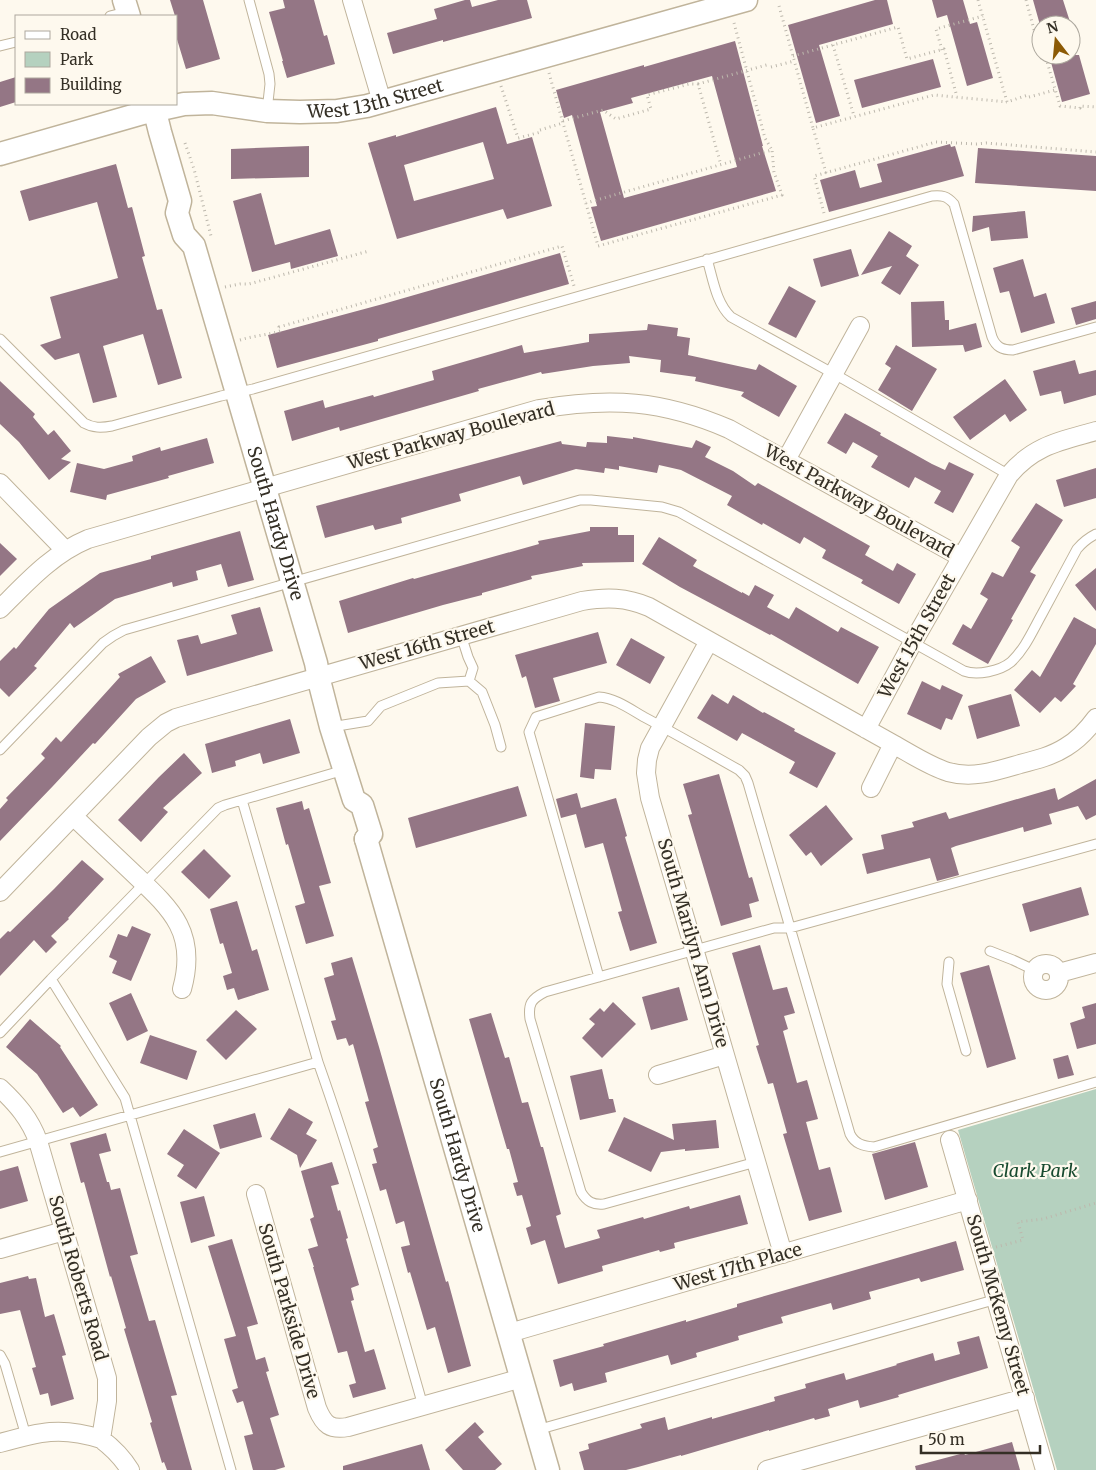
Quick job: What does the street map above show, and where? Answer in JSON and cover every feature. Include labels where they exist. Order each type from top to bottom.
[{"type":"street","points":[[352,0],[382,102]]},
{"type":"street","name":"West 13th Street","points":[[178,105],[224,104],[267,111],[300,112],[337,111],[368,106],[746,0]]},
{"type":"street","name":"West 13th Street","points":[[0,154],[154,107],[176,105]]},
{"type":"street","name":"South Hardy Drive","points":[[154,107],[180,201],[178,213],[184,235],[203,244],[237,392],[316,663],[331,727],[354,800],[349,808],[358,837],[366,839],[548,1470]]},
{"type":"street","points":[[786,460],[860,326]]},
{"type":"street","name":"West Parkway Boulevard","points":[[0,609],[36,573],[65,550],[99,536],[539,409],[598,401],[639,403],[668,408],[695,415],[729,429],[961,557]]},
{"type":"street","name":"West 15th Street","points":[[866,729],[913,642],[1009,475],[1018,464],[1040,449],[1096,431]]},
{"type":"street","points":[[0,483],[65,550]]},
{"type":"street","name":"West 16th Street","points":[[0,892],[149,736],[166,723],[186,714],[582,601],[610,597],[638,602],[924,761],[948,772],[969,775],[979,774],[1040,758],[1058,751],[1076,740],[1090,727],[1096,718]]},
{"type":"street","name":"South Marilyn Ann Drive","points":[[709,641],[650,748],[646,773],[648,786],[783,1254]]},
{"type":"street","points":[[871,788],[894,744]]},
{"type":"street","points":[[73,816],[172,912],[183,936],[186,949],[186,975],[182,989]]},
{"type":"street","points":[[1034,970],[1034,982],[1044,990],[1056,985],[1059,973],[1096,963]]},
{"type":"street","points":[[658,1075],[725,1055]]},
{"type":"street","name":"South Roberts Road","points":[[0,1088],[18,1105],[38,1141],[107,1378],[107,1401],[101,1439]]},
{"type":"street","name":"South McKemy Street","points":[[950,1140],[1045,1470]]},
{"type":"street","name":"South Parkside Drive","points":[[256,1194],[317,1408],[323,1421],[334,1428],[348,1427],[422,1406]]},
{"type":"street","name":"West 17th Place","points":[[509,1333],[968,1200]]},
{"type":"street","points":[[0,1249],[64,1231]]},
{"type":"street","points":[[422,1406],[522,1378]]},
{"type":"street","points":[[767,1470],[1025,1398]]},
{"type":"street","points":[[0,1443],[59,1430],[75,1432],[101,1439],[113,1448],[130,1470]]},
{"type":"lane","points":[[249,0],[269,74],[270,84],[267,111]]},
{"type":"lane","points":[[0,46],[15,42]]},
{"type":"lane","points":[[0,339],[84,423],[92,427],[101,428],[253,389],[940,195],[948,198],[954,204],[992,336],[1000,348],[1014,350],[1096,327]]},
{"type":"lane","points":[[707,260],[721,304],[731,317],[1009,475]]},
{"type":"lane","points":[[0,750],[103,644],[124,630],[570,502],[591,500],[662,507],[679,512],[968,673],[979,674],[1006,665],[1011,661],[1026,643],[1077,550],[1089,537],[1096,534]]},
{"type":"lane","points":[[461,635],[473,668],[468,681]]},
{"type":"lane","points":[[331,727],[368,721],[381,706],[438,684],[468,681],[482,692],[501,747]]},
{"type":"lane","points":[[599,977],[529,732],[536,717],[599,697],[614,701],[661,726],[738,770],[745,776],[850,1134],[858,1144],[874,1146],[1096,1082]]},
{"type":"lane","points":[[0,1033],[213,812],[225,805],[345,770]]},
{"type":"lane","points":[[242,800],[318,1062],[353,1167],[422,1406]]},
{"type":"lane","points":[[756,1162],[604,1204],[589,1202],[584,1198],[578,1182],[530,1019],[531,1002],[545,992],[695,950],[774,928],[790,928],[1096,844]]},
{"type":"lane","points":[[990,951],[1034,970]]},
{"type":"lane","points":[[949,962],[947,984],[966,1050]]},
{"type":"lane","points":[[51,979],[125,1098],[232,1470]]},
{"type":"lane","points":[[0,1152],[318,1062]]},
{"type":"lane","points":[[536,1430],[997,1299]]},
{"type":"lane","points":[[0,1355],[5,1364],[26,1436]]},
{"type":"path","points":[[978,0],[1007,102]]},
{"type":"path","points":[[1026,0],[1042,59],[1046,58],[1060,106],[1096,107]]},
{"type":"path","points":[[779,6],[826,173]]},
{"type":"path","points":[[957,97],[944,49],[942,50],[936,29],[983,16]]},
{"type":"path","points":[[548,70],[598,246],[782,195],[774,172],[772,150],[766,138],[733,20]]},
{"type":"path","points":[[793,56],[898,27],[907,59],[942,50]]},
{"type":"path","points":[[833,45],[854,116]]},
{"type":"path","points":[[500,83],[518,138],[603,110],[616,119],[651,109],[647,95],[794,61]]},
{"type":"path","points":[[698,84],[721,165]]},
{"type":"path","points":[[813,128],[934,95],[1007,102],[1055,90]]},
{"type":"path","points":[[824,213],[814,176],[936,142],[986,143],[1096,152]]},
{"type":"path","points":[[185,143],[194,169],[203,244]]},
{"type":"path","points":[[586,203],[772,150]]},
{"type":"path","points":[[240,340],[254,336],[263,336],[280,331],[279,328],[562,246],[574,286]]},
{"type":"path","points":[[225,288],[249,284],[369,251]]},
{"type":"path","points":[[222,278],[227,295]]},
{"type":"path","points":[[995,1247],[1023,1240],[1018,1222],[1043,1219],[1096,1203]]},
{"type":"green space","name":"Clark Park","points":[[1096,1089],[1096,1470],[1057,1470],[958,1130]]},
{"type":"building","points":[[170,0],[203,0],[220,59],[186,69],[178,43],[178,15],[175,15]]},
{"type":"building","points":[[283,0],[314,0],[324,36],[327,35],[335,64],[287,78],[269,12],[285,8]]},
{"type":"building","points":[[470,0],[472,7],[498,0],[527,0],[532,18],[393,54],[387,33],[437,19],[434,9]]},
{"type":"building","points":[[875,0],[887,0],[893,24],[819,45],[840,116],[816,123],[788,25]]},
{"type":"building","points":[[932,0],[963,0],[970,24],[977,22],[993,78],[967,86],[947,15],[937,18]]},
{"type":"building","points":[[1033,0],[1063,0],[1068,15],[1037,15]]},
{"type":"building","points":[[735,41],[762,146],[776,191],[601,241],[591,207],[597,206],[572,115],[564,118],[556,90],[644,65],[644,67]],"holes":[[[712,76],[737,167],[624,198],[600,112],[633,103],[631,98]]]},
{"type":"building","points":[[933,59],[941,87],[862,108],[854,80]]},
{"type":"building","points":[[1081,62],[1090,94],[1062,102],[1052,65],[1081,65]]},
{"type":"building","points":[[15,77],[15,102],[0,107],[0,82]]},
{"type":"building","points":[[496,107],[507,144],[532,137],[552,206],[507,219],[503,209],[397,239],[368,143],[396,135],[396,137]],"holes":[[[483,142],[494,179],[414,201],[404,165]]]},
{"type":"building","points":[[950,144],[951,147],[955,146],[964,176],[829,212],[820,180],[855,170],[860,188],[882,182],[877,164]]},
{"type":"building","points":[[309,146],[309,177],[231,179],[231,149]]},
{"type":"building","points":[[978,148],[1096,156],[1096,191],[975,183]]},
{"type":"building","points":[[116,164],[128,208],[132,207],[145,256],[142,257],[157,310],[162,309],[182,378],[158,385],[143,334],[103,346],[117,397],[93,403],[79,353],[55,360],[40,345],[61,338],[50,297],[118,278],[97,202],[29,221],[20,191]]},
{"type":"building","points":[[261,193],[275,245],[330,229],[338,256],[291,269],[290,262],[252,272],[233,201]]},
{"type":"building","points":[[1025,211],[1028,238],[991,241],[989,227],[972,232],[973,216]]},
{"type":"building","points":[[889,231],[912,246],[906,256],[919,265],[900,295],[881,283],[892,266],[861,275]]},
{"type":"building","points":[[851,249],[859,276],[821,287],[813,259]]},
{"type":"building","points":[[560,253],[569,284],[378,339],[378,341],[277,368],[268,335]]},
{"type":"building","points":[[1023,259],[1034,297],[1046,293],[1055,323],[1021,333],[1009,291],[1000,293],[993,268]]},
{"type":"building","points":[[789,286],[816,301],[796,338],[768,324]]},
{"type":"building","points":[[944,301],[945,320],[949,320],[949,330],[976,323],[982,347],[965,352],[963,345],[912,347],[911,302]]},
{"type":"building","points":[[1096,301],[1096,319],[1076,325],[1071,308]]},
{"type":"building","points":[[648,324],[678,328],[677,336],[690,338],[688,355],[756,370],[759,364],[797,386],[779,417],[741,396],[744,392],[695,381],[696,377],[660,372],[661,360],[629,356],[630,363],[593,366],[542,374],[541,372],[340,431],[339,427],[292,441],[284,411],[323,400],[325,408],[373,395],[374,397],[434,380],[432,371],[522,345],[524,353],[589,342],[589,334],[647,330]]},
{"type":"building","points":[[896,345],[937,369],[912,411],[878,390],[891,368],[885,364]]},
{"type":"building","points":[[1075,360],[1079,374],[1096,370],[1096,395],[1064,404],[1061,391],[1040,396],[1033,371]]},
{"type":"building","points":[[1005,379],[1027,410],[1010,422],[1005,414],[970,440],[953,417]]},
{"type":"building","points":[[0,381],[35,414],[33,417],[48,435],[54,430],[71,451],[61,459],[71,462],[49,480],[19,442],[0,424]]},
{"type":"building","points":[[845,413],[932,464],[945,470],[949,462],[974,474],[953,513],[934,503],[941,491],[915,477],[909,488],[871,467],[878,456],[853,442],[846,454],[827,443]]},
{"type":"building","points":[[607,436],[633,439],[633,437],[692,448],[696,440],[711,447],[705,457],[733,471],[755,486],[758,483],[870,546],[865,555],[893,571],[897,563],[916,574],[899,604],[861,583],[863,580],[822,558],[826,550],[804,537],[800,544],[727,505],[732,496],[681,470],[659,465],[657,473],[619,466],[619,470],[605,468],[604,473],[576,469],[523,485],[520,476],[459,494],[461,501],[401,518],[402,523],[375,530],[373,525],[325,538],[316,506],[561,441],[562,444],[586,447],[587,442],[607,443]]},
{"type":"building","points":[[207,438],[214,463],[107,495],[106,500],[70,492],[77,463],[104,469],[133,461],[132,456],[160,447],[161,451]]},
{"type":"building","points":[[1096,468],[1096,498],[1064,507],[1056,480]]},
{"type":"building","points":[[1036,503],[1063,520],[1030,572],[1036,575],[988,664],[952,644],[963,624],[971,629],[988,599],[980,594],[992,572],[1003,577],[1020,547],[1011,541]]},
{"type":"building","points":[[590,527],[618,527],[618,535],[634,535],[634,562],[582,563],[583,566],[531,576],[532,579],[482,593],[482,595],[348,633],[339,601],[413,578],[539,544],[538,541],[590,531]]},
{"type":"building","points":[[240,531],[254,580],[228,587],[221,564],[196,571],[198,580],[173,587],[172,582],[115,599],[74,628],[70,623],[34,666],[37,668],[9,697],[0,688],[0,661],[14,647],[16,649],[49,609],[100,573],[151,559],[151,556]]},
{"type":"building","points":[[659,537],[697,560],[693,566],[742,593],[749,596],[755,585],[774,595],[767,607],[789,619],[796,607],[838,632],[841,627],[879,647],[858,684],[771,634],[680,587],[642,564]]},
{"type":"building","points":[[0,543],[17,559],[0,576]]},
{"type":"building","points":[[1096,568],[1096,611],[1075,585]]},
{"type":"building","points":[[260,607],[273,651],[187,676],[177,640],[198,635],[201,644],[237,634],[231,615]]},
{"type":"building","points":[[1074,617],[1096,629],[1096,644],[1073,684],[1076,686],[1061,702],[1055,697],[1040,713],[1014,690],[1032,670],[1040,677]]},
{"type":"building","points":[[598,632],[607,663],[553,678],[560,701],[535,708],[526,676],[522,678],[515,655]]},
{"type":"building","points":[[631,638],[665,657],[650,684],[616,665]]},
{"type":"building","points":[[151,656],[166,682],[136,699],[95,744],[93,743],[0,841],[0,809],[8,800],[6,798],[45,758],[41,754],[56,737],[61,742],[120,677],[118,674]]},
{"type":"building","points":[[922,681],[940,690],[942,685],[963,695],[952,720],[946,718],[941,730],[907,714]]},
{"type":"building","points":[[712,694],[728,704],[733,695],[836,753],[817,788],[789,773],[795,762],[742,733],[737,741],[697,718]]},
{"type":"building","points":[[1011,694],[1020,726],[977,739],[968,706]]},
{"type":"building","points":[[290,719],[300,753],[263,764],[260,753],[235,761],[236,766],[212,773],[205,744]]},
{"type":"building","points":[[585,723],[615,726],[611,770],[595,769],[594,779],[580,777]]},
{"type":"building","points":[[184,753],[202,773],[163,808],[168,812],[141,842],[118,820]]},
{"type":"building","points":[[719,774],[749,878],[752,877],[759,901],[749,904],[752,917],[721,926],[688,815],[692,814],[683,784]]},
{"type":"building","points":[[1096,779],[1096,815],[1086,820],[1078,806],[1049,814],[1052,824],[1024,832],[1023,827],[951,848],[959,875],[937,881],[930,858],[867,874],[862,854],[884,849],[881,835],[914,827],[912,822],[946,812],[949,819],[1055,788],[1058,800]]},
{"type":"building","points":[[518,786],[527,816],[416,848],[408,818]]},
{"type":"building","points":[[577,793],[581,808],[616,798],[627,836],[625,837],[657,943],[630,951],[618,912],[622,911],[603,843],[585,848],[576,814],[561,818],[556,799]]},
{"type":"building","points":[[302,801],[304,810],[309,808],[331,883],[319,886],[334,936],[306,944],[295,906],[305,903],[276,808]]},
{"type":"building","points":[[826,805],[853,839],[821,866],[811,852],[806,856],[789,835]]},
{"type":"building","points":[[204,849],[231,876],[209,899],[181,872]]},
{"type":"building","points":[[82,860],[104,879],[69,919],[51,936],[57,942],[46,953],[34,940],[0,976],[0,939],[8,931],[10,932]]},
{"type":"building","points":[[1081,887],[1089,915],[1030,932],[1022,904]]},
{"type":"building","points":[[237,901],[252,951],[257,949],[269,990],[238,1000],[234,988],[227,990],[223,976],[232,973],[223,943],[220,944],[210,909]]},
{"type":"building","points":[[132,926],[151,934],[131,981],[112,973],[117,961],[109,957],[118,934],[127,937]]},
{"type":"building","points":[[760,945],[773,990],[787,987],[795,1013],[784,1016],[788,1029],[783,1031],[797,1083],[807,1080],[818,1119],[806,1122],[819,1170],[830,1167],[842,1212],[809,1221],[783,1134],[787,1133],[773,1083],[768,1084],[756,1046],[759,1045],[732,953]]},
{"type":"building","points":[[352,957],[446,1282],[448,1281],[471,1366],[448,1373],[435,1327],[427,1330],[410,1272],[408,1273],[401,1247],[410,1245],[404,1221],[396,1224],[386,1189],[380,1191],[372,1164],[377,1163],[373,1149],[378,1147],[365,1102],[369,1101],[353,1044],[349,1046],[346,1038],[337,1040],[331,1021],[336,1020],[324,978],[334,975],[331,963]]},
{"type":"building","points":[[989,965],[1016,1059],[987,1068],[960,973]]},
{"type":"building","points":[[679,987],[688,1020],[651,1030],[642,997]]},
{"type":"building","points":[[131,993],[148,1031],[127,1041],[109,1003]]},
{"type":"building","points":[[613,1002],[636,1024],[602,1058],[582,1038],[595,1024],[589,1019],[600,1008],[604,1012]]},
{"type":"building","points":[[1096,1003],[1096,1044],[1077,1049],[1070,1023],[1085,1018],[1082,1007]]},
{"type":"building","points":[[236,1010],[257,1029],[226,1060],[206,1040]]},
{"type":"building","points":[[491,1013],[505,1058],[509,1057],[522,1103],[528,1102],[541,1147],[543,1147],[561,1214],[556,1216],[565,1248],[600,1238],[597,1230],[689,1206],[690,1209],[740,1195],[748,1224],[674,1243],[675,1248],[660,1252],[659,1250],[602,1266],[603,1271],[558,1284],[545,1240],[531,1245],[526,1228],[531,1226],[522,1195],[517,1196],[513,1183],[518,1182],[469,1019]]},
{"type":"building","points":[[30,1019],[61,1046],[98,1105],[80,1117],[73,1107],[63,1113],[37,1074],[6,1047]]},
{"type":"building","points":[[150,1035],[197,1051],[187,1080],[140,1063]]},
{"type":"building","points":[[1068,1055],[1074,1075],[1058,1079],[1053,1059]]},
{"type":"building","points":[[602,1069],[609,1099],[613,1099],[616,1112],[580,1120],[570,1076]]},
{"type":"building","points":[[289,1108],[313,1122],[306,1134],[317,1140],[300,1168],[297,1155],[270,1139]]},
{"type":"building","points":[[255,1113],[262,1137],[220,1149],[213,1125]]},
{"type":"building","points":[[624,1117],[674,1140],[672,1124],[716,1120],[719,1148],[661,1152],[651,1172],[608,1151]]},
{"type":"building","points":[[184,1129],[220,1153],[196,1189],[177,1176],[184,1165],[167,1154]]},
{"type":"building","points":[[106,1133],[111,1151],[99,1154],[111,1190],[120,1188],[138,1254],[130,1256],[149,1321],[155,1320],[177,1395],[171,1396],[192,1470],[167,1470],[164,1462],[162,1463],[150,1423],[152,1422],[124,1329],[126,1328],[84,1182],[81,1183],[70,1143]]},
{"type":"building","points":[[915,1142],[928,1187],[885,1200],[872,1154]]},
{"type":"building","points":[[332,1162],[339,1184],[331,1186],[348,1238],[346,1239],[359,1285],[351,1288],[354,1300],[351,1301],[365,1352],[374,1349],[386,1389],[353,1398],[349,1385],[356,1383],[347,1351],[338,1353],[308,1249],[318,1246],[310,1219],[314,1217],[301,1171]]},
{"type":"building","points":[[18,1166],[28,1201],[0,1209],[0,1171]]},
{"type":"building","points":[[204,1196],[215,1236],[191,1243],[180,1202]]},
{"type":"building","points":[[232,1239],[258,1324],[247,1327],[256,1360],[265,1357],[269,1371],[266,1372],[279,1415],[270,1418],[285,1467],[275,1470],[253,1470],[244,1436],[253,1434],[243,1401],[237,1403],[232,1390],[238,1388],[224,1339],[236,1336],[208,1246]]},
{"type":"building","points":[[956,1241],[964,1270],[921,1282],[919,1278],[869,1292],[871,1299],[833,1310],[831,1303],[781,1317],[783,1323],[738,1336],[739,1340],[696,1353],[697,1357],[671,1365],[668,1355],[605,1373],[607,1382],[574,1391],[572,1383],[560,1387],[553,1360],[686,1320],[686,1322],[737,1307],[737,1304]]},
{"type":"building","points":[[28,1276],[29,1279],[36,1278],[45,1317],[54,1314],[66,1355],[62,1356],[74,1399],[51,1406],[48,1393],[40,1395],[32,1368],[36,1367],[20,1310],[0,1314],[0,1283]]},
{"type":"building","points":[[979,1336],[988,1368],[860,1408],[858,1400],[828,1409],[830,1416],[815,1420],[814,1418],[638,1467],[626,1470],[584,1470],[579,1452],[589,1449],[588,1444],[642,1428],[640,1424],[665,1417],[668,1430],[712,1417],[712,1419],[775,1401],[774,1397],[806,1388],[805,1384],[844,1373],[846,1380],[933,1353],[935,1361],[960,1354],[957,1342]]},
{"type":"building","points":[[475,1422],[484,1432],[478,1437],[502,1464],[495,1470],[463,1470],[445,1450]]},
{"type":"building","points":[[1012,1442],[1020,1470],[916,1470],[915,1466]]},
{"type":"building","points":[[422,1444],[430,1470],[343,1470],[343,1466]]}]
